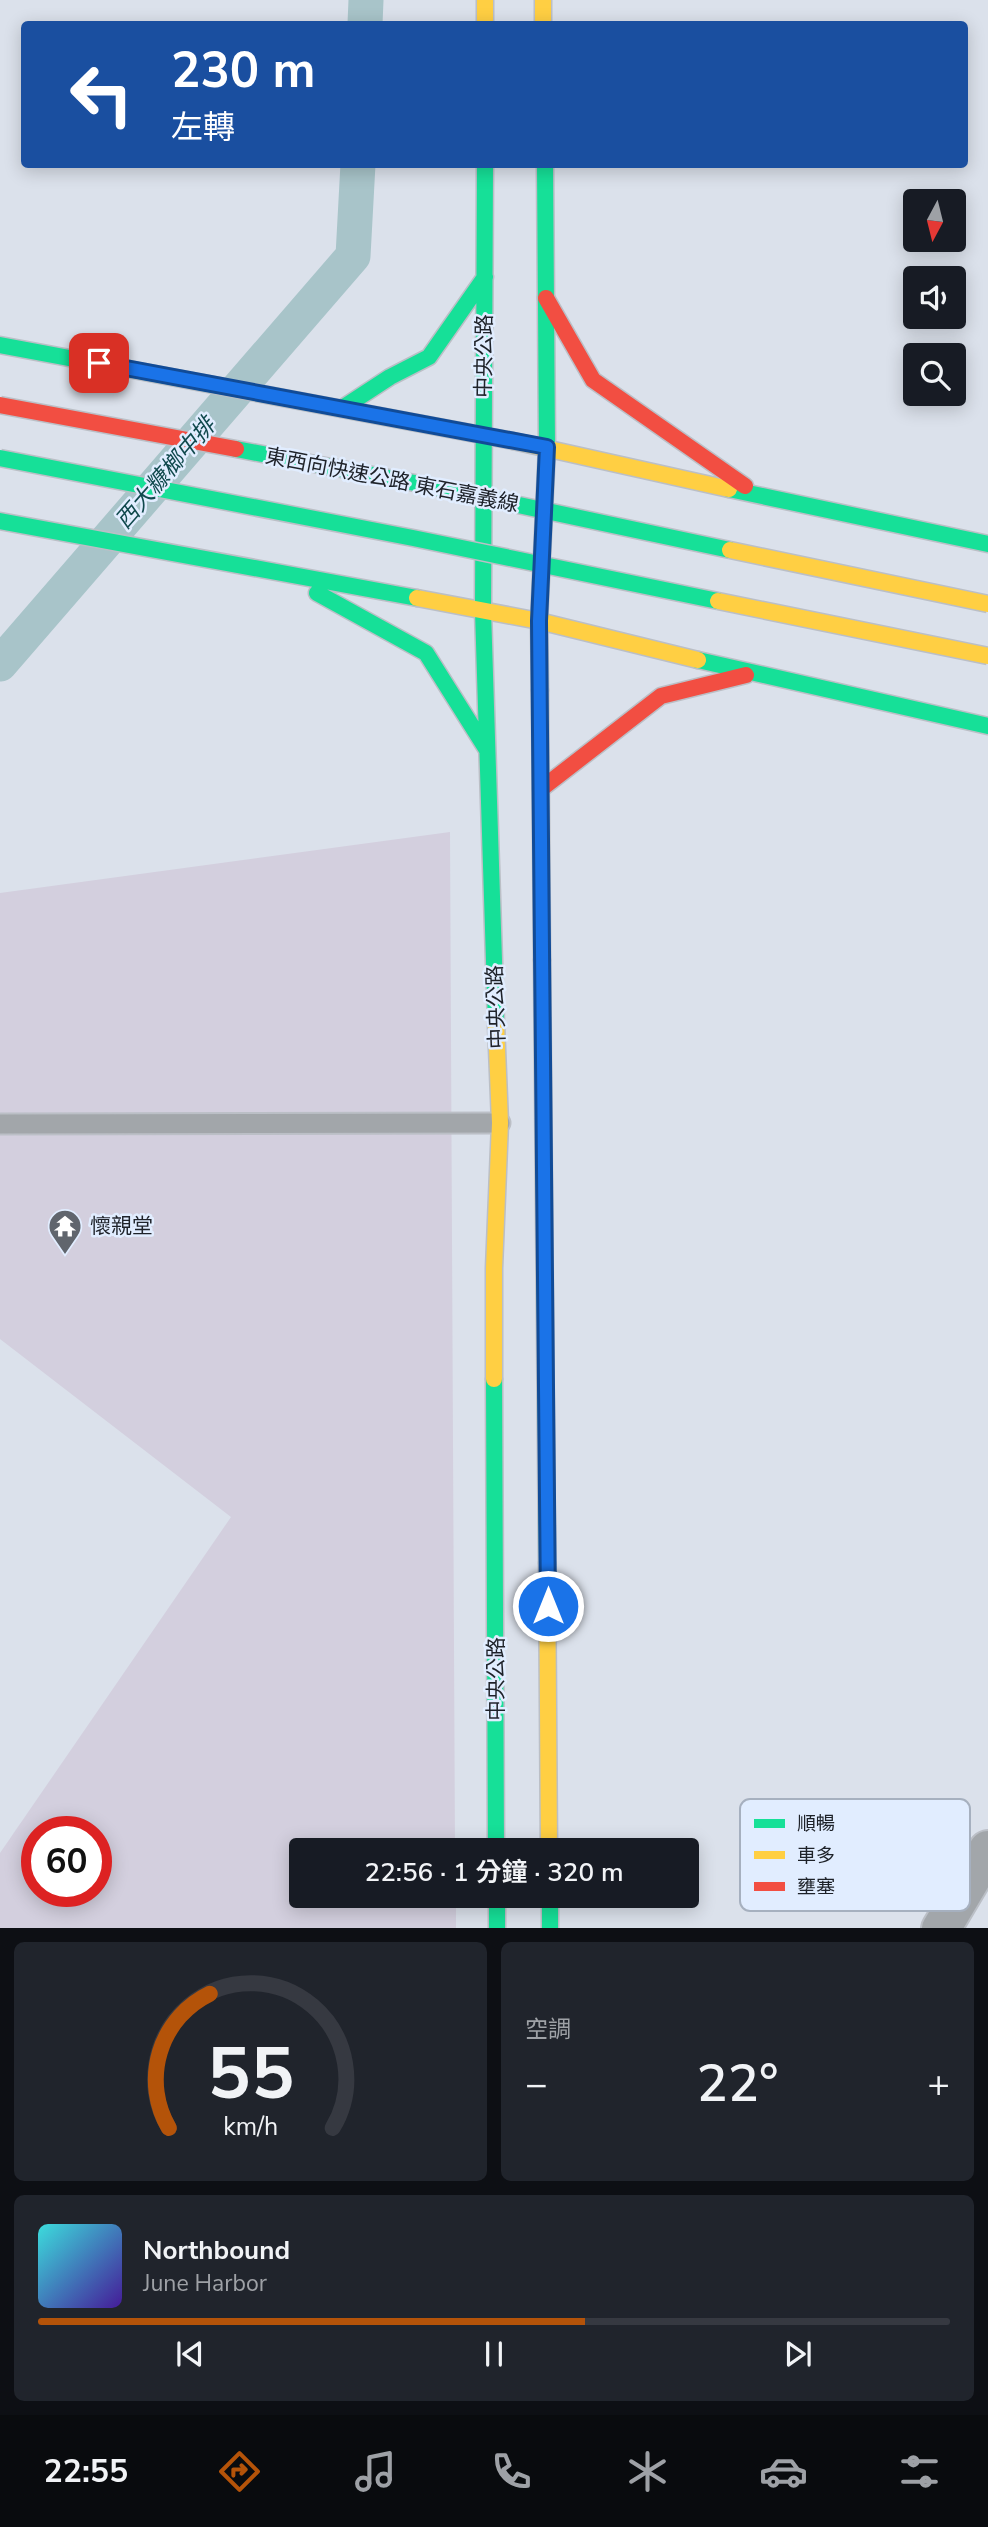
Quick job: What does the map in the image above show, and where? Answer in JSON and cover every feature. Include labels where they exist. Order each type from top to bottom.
[{"type":"main road","points":[[485,0],[485,21]]},
{"type":"main road","points":[[543,0],[543,21]]},
{"type":"main road","name":"中央公路","points":[[485,168],[483,611],[500,1123],[501,1268],[496,1838]]},
{"type":"main road","points":[[545,168],[547,447],[539,621],[539,1267],[550,1838]]},
{"type":"main road","points":[[341,409],[390,377],[429,357],[485,277]]},
{"type":"main road","points":[[546,298],[593,380],[761,497]]},
{"type":"main road","points":[[0,345],[547,447],[761,497],[988,544]]},
{"type":"main road","name":"東西向快速公路 東石嘉義線","points":[[0,405],[420,484],[988,604]]},
{"type":"main road","points":[[0,458],[413,538],[988,656]]},
{"type":"main road","points":[[2,528],[79,534],[539,621],[752,673],[988,726]]},
{"type":"main road","points":[[278,573],[366,618],[426,653],[487,750]]},
{"type":"main road","points":[[541,789],[661,696],[752,673]]},
{"type":"main road","points":[[496,1908],[497,1928]]},
{"type":"main road","points":[[550,1908],[550,1928]]},
{"type":"street","points":[[970,1879],[988,1850]]},
{"type":"street","points":[[940,1928],[950,1911]]},
{"type":"lane","points":[[0,1124],[500,1123]]},
{"type":"shaded area","points":[[450,832],[455,1838],[289,1838],[289,1908],[456,1908],[456,1928],[0,1928],[0,1853],[21,1822],[21,1907],[112,1907],[112,1816],[25,1816],[231,1517],[0,1339],[0,893]]},
{"type":"waterway","name":"西大糠榔中排","points":[[365,21],[366,0]]},
{"type":"waterway","name":"西大糠榔中排","points":[[0,664],[353,256],[358,168]]},
{"type":"traffic: fast","points":[[485,168],[483,611],[496,1024]]},
{"type":"traffic: fast","points":[[540,690],[539,621],[547,447],[545,168]]},
{"type":"traffic: fast","points":[[341,409],[390,377],[429,357],[485,277]]},
{"type":"traffic: fast","points":[[0,345],[513,441]]},
{"type":"traffic: fast","points":[[236,449],[420,484],[730,550]]},
{"type":"traffic: fast","points":[[0,458],[413,538],[718,601]]},
{"type":"traffic: fast","points":[[729,489],[988,544]]},
{"type":"traffic: fast","points":[[0,521],[417,598]]},
{"type":"traffic: fast","points":[[317,593],[426,653],[487,750]]},
{"type":"traffic: fast","points":[[698,660],[988,726]]},
{"type":"traffic: fast","points":[[542,960],[547,1563]]},
{"type":"traffic: fast","points":[[494,1379],[496,1838]]},
{"type":"traffic: fast","points":[[497,1908],[497,1928]]},
{"type":"traffic: fast","points":[[550,1908],[550,1928]]},
{"type":"traffic: slow","points":[[485,0],[485,21]]},
{"type":"traffic: slow","points":[[543,0],[543,21]]},
{"type":"traffic: slow","points":[[513,441],[729,489]]},
{"type":"traffic: slow","points":[[730,550],[988,604]]},
{"type":"traffic: slow","points":[[417,598],[539,621],[698,660]]},
{"type":"traffic: slow","points":[[718,601],[988,656]]},
{"type":"traffic: slow","points":[[540,690],[542,960]]},
{"type":"traffic: slow","points":[[494,1379],[494,1268],[500,1123],[496,1024]]},
{"type":"traffic: slow","points":[[547,1563],[549,1838]]},
{"type":"traffic: jam","points":[[546,298],[593,380],[745,486]]},
{"type":"traffic: jam","points":[[0,405],[236,449]]},
{"type":"traffic: jam","points":[[541,789],[661,696],[746,675]]},
{"type":"place","name":"懷親堂","points":[[65,1256]]},
{"type":"route","points":[[99,363],[547,447],[539,621],[548,1606]]}]
